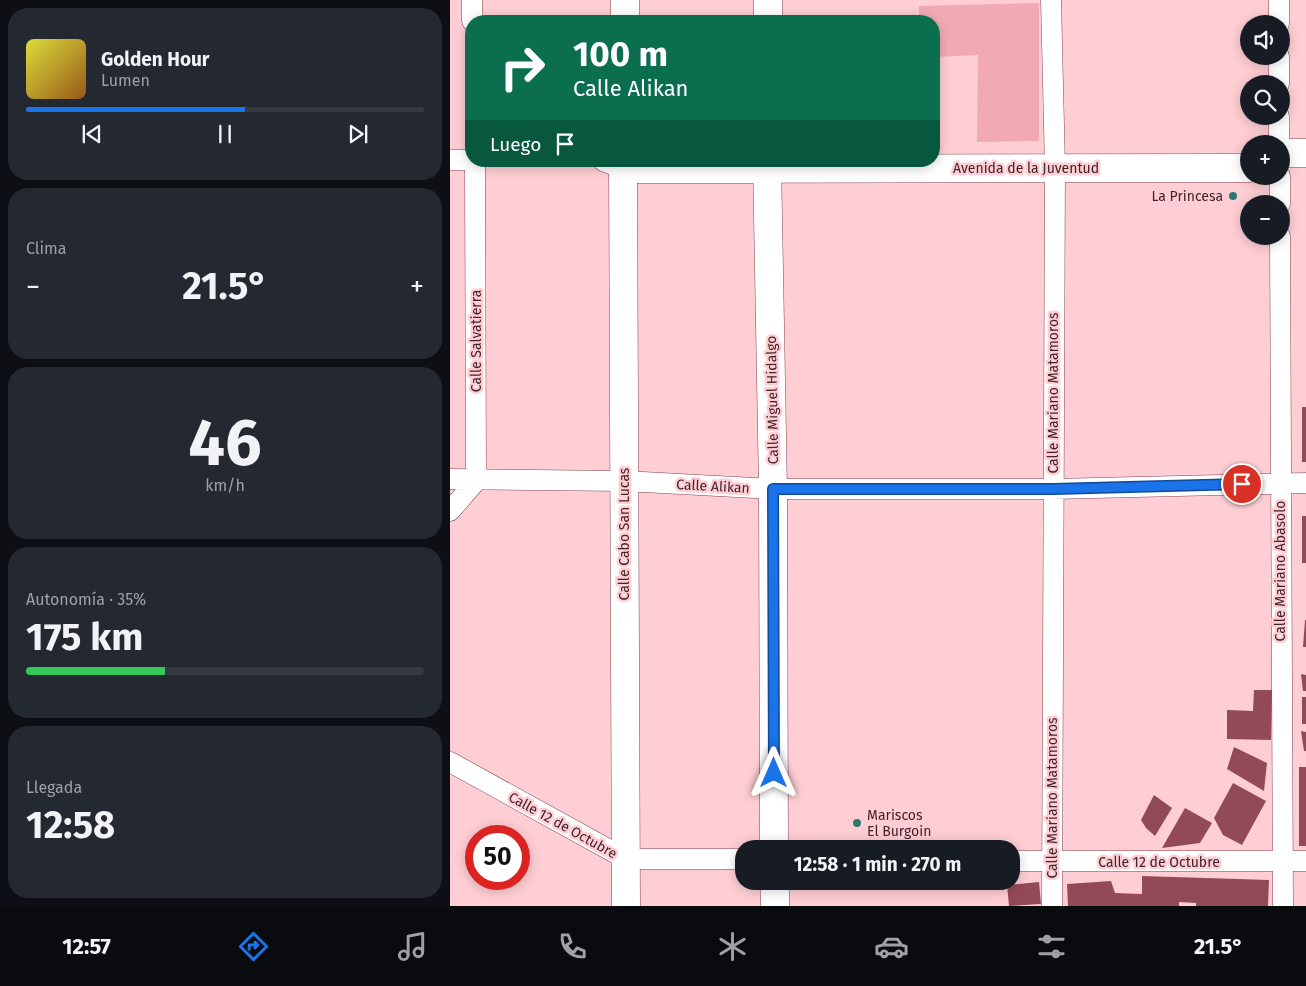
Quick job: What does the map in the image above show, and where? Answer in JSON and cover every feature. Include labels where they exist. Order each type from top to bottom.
[{"type":"main road","points":[[625,0],[625,15]]},
{"type":"main road","points":[[768,0],[768,15]]},
{"type":"main road","name":"Avenida de la Juventud","points":[[940,153],[1055,161],[1240,168]]},
{"type":"main road","points":[[1290,153],[1306,153]]},
{"type":"main road","name":"Avenida de la Juventud","points":[[940,163],[1055,161],[1240,154]]},
{"type":"main road","name":"Calle Cabo San Lucas","points":[[616,167],[624,482],[626,906]]},
{"type":"main road","name":"Calle Miguel Hidalgo","points":[[767,167],[773,489],[774,840]]},
{"type":"main road","points":[[1290,168],[1306,168]]},
{"type":"main road","points":[[774,890],[775,906]]},
{"type":"street","points":[[472,0],[472,15]]},
{"type":"street","name":"Calle Mariano Matamoros","points":[[1051,0],[1055,161],[1052,906]]},
{"type":"street","points":[[1279,0],[1279,15]]},
{"type":"street","points":[[450,160],[465,160]]},
{"type":"street","name":"Calle Salvatierra","points":[[476,167],[476,480]]},
{"type":"street","name":"Calle Mariano Abasolo","points":[[1280,245],[1283,906]]},
{"type":"street","name":"Calle Alikan","points":[[450,479],[624,482],[773,489],[1053,489],[1306,483]]},
{"type":"street","points":[[450,511],[476,480]]},
{"type":"street","name":"Calle 12 de Octubre","points":[[450,762],[626,859],[735,859]]},
{"type":"street","name":"Calle 12 de Octubre","points":[[1020,861],[1306,861]]},
{"type":"shaded area","points":[[1039,3],[1039,141],[977,142],[978,55],[940,57],[940,15],[919,15],[919,6]]},
{"type":"building","points":[[1302,407],[1306,407],[1306,462],[1302,462]]},
{"type":"building","points":[[1302,516],[1306,516],[1306,563],[1302,563]]},
{"type":"building","points":[[1305,620],[1306,647],[1303,647]]},
{"type":"building","points":[[1301,674],[1306,675],[1306,691],[1303,691]]},
{"type":"building","points":[[1254,690],[1272,690],[1271,740],[1227,739],[1227,710],[1253,711]]},
{"type":"building","points":[[1302,697],[1306,697],[1306,724],[1302,724]]},
{"type":"building","points":[[1301,731],[1306,732],[1306,751],[1304,751]]},
{"type":"building","points":[[1234,747],[1267,763],[1264,791],[1227,769]]},
{"type":"building","points":[[1299,767],[1306,767],[1306,846],[1299,846]]},
{"type":"building","points":[[1233,783],[1266,801],[1242,845],[1223,835],[1214,818]]},
{"type":"building","points":[[1154,795],[1172,808],[1155,836],[1146,828],[1141,820]]},
{"type":"building","points":[[1185,808],[1212,823],[1200,843],[1162,848]]},
{"type":"building","points":[[1142,876],[1269,880],[1268,906],[1196,906],[1196,903],[1179,902],[1179,906],[1068,906],[1067,884],[1111,881],[1115,893],[1142,894]]},
{"type":"building","points":[[1039,882],[1041,904],[1009,906],[1007,890],[1020,890],[1020,884]]},
{"type":"place","name":"La Princesa","points":[[1233,196]]},
{"type":"place","name":"Mariscos El Burgoin","points":[[857,823]]},
{"type":"route","points":[[774,773],[773,489],[1053,489],[1242,484]]}]
